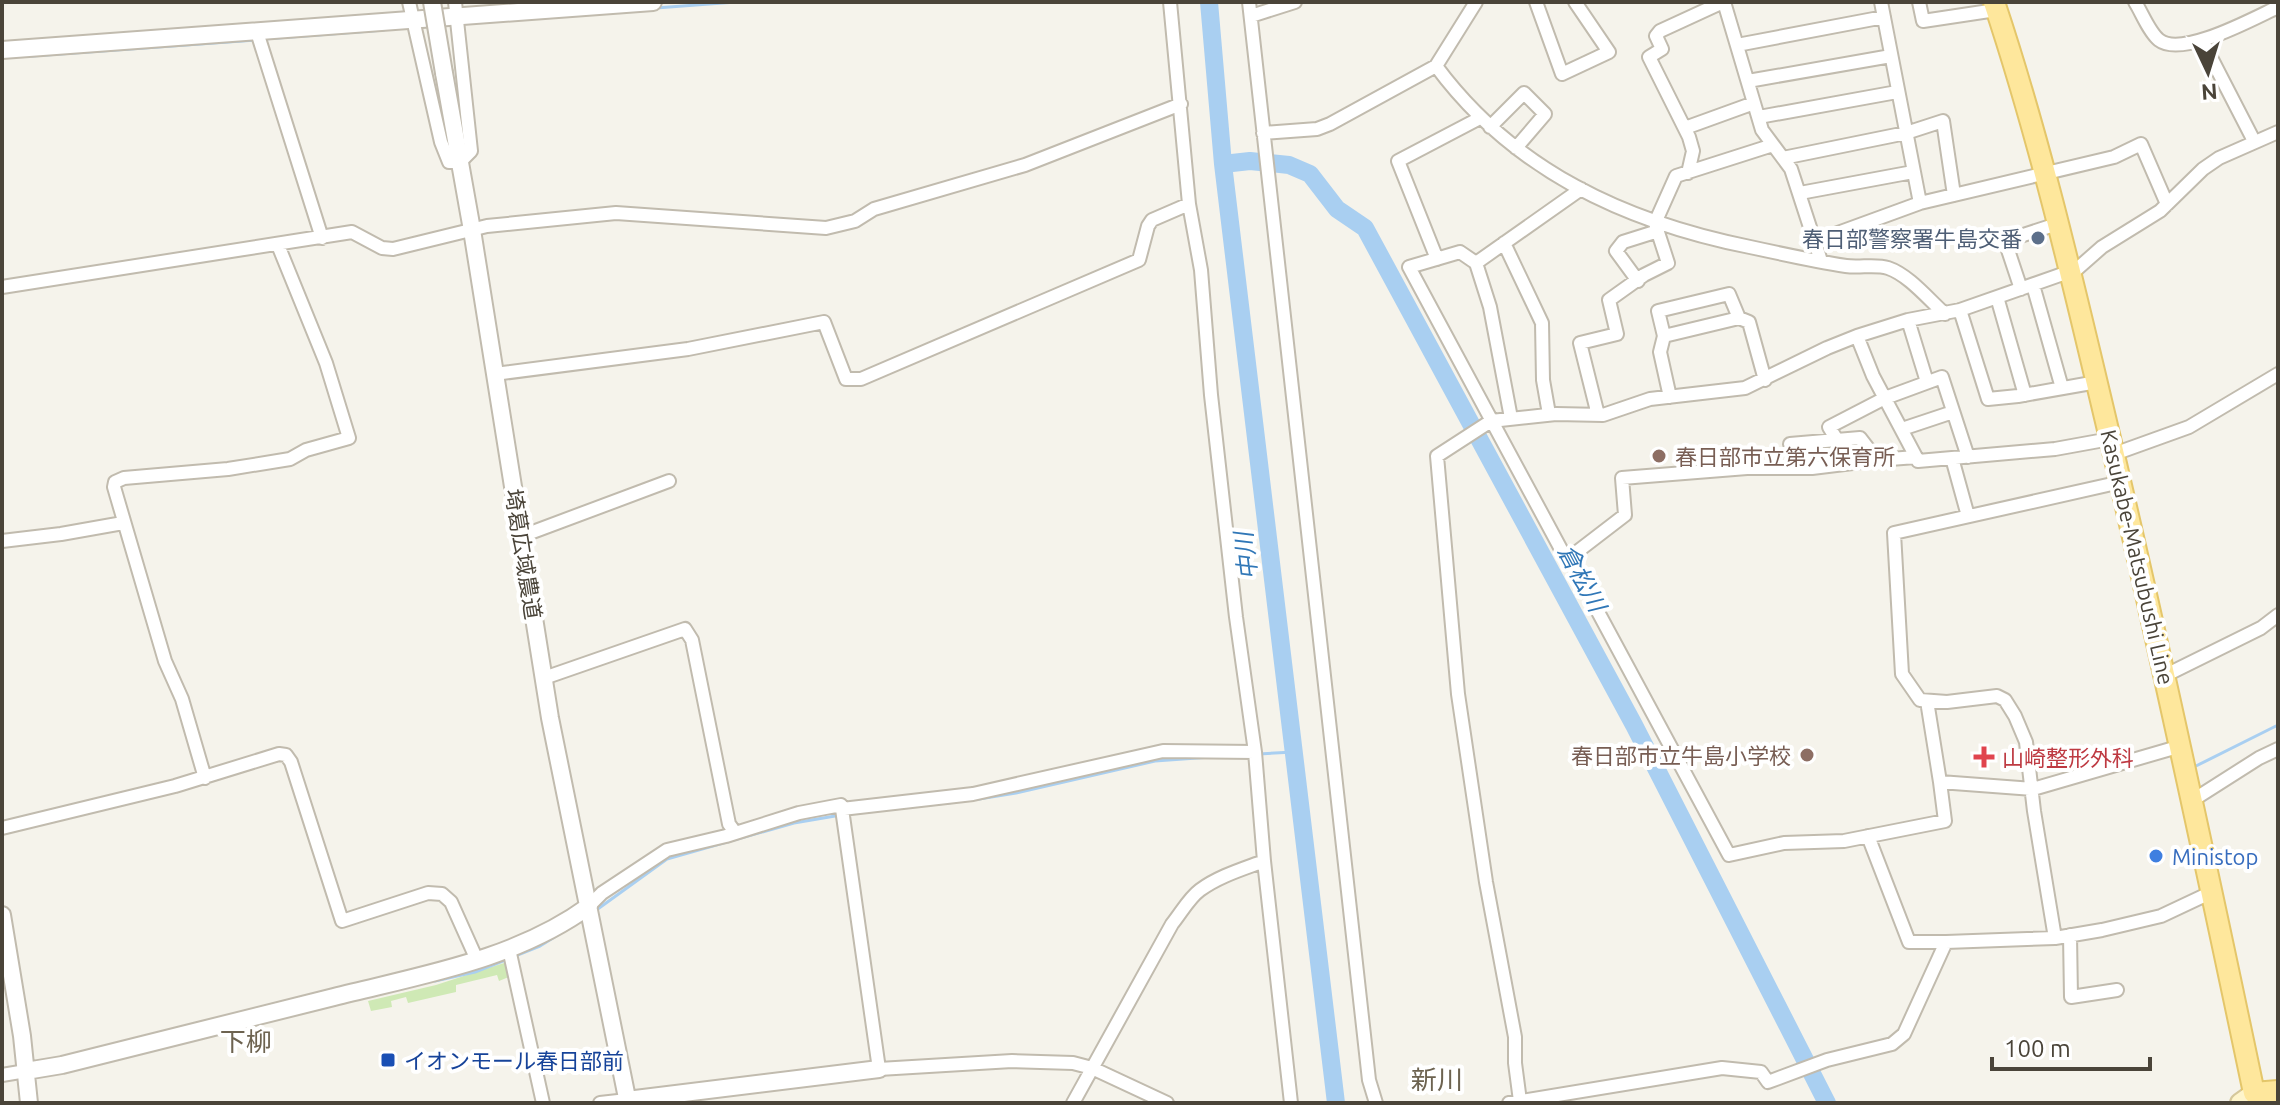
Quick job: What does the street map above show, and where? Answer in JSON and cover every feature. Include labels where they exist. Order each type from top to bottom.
[{"type":"main road","name":"Kasukabe-Matsubushi Line","points":[[1995,6],[2070,272],[2166,675],[2212,892],[2250,1100],[2278,1091]]},
{"type":"street","points":[[409,2],[441,142],[449,162],[460,162],[471,151],[456,9]]},
{"type":"street","name":"埼葛広域農道","points":[[432,2],[544,678],[628,1101]]},
{"type":"street","points":[[2,50],[413,20],[456,9],[653,2]]},
{"type":"street","points":[[1170,2],[1189,204],[1201,270],[1211,395],[1255,752],[1291,1103]]},
{"type":"street","points":[[1249,2],[1341,853],[1369,1080],[1376,1103]]},
{"type":"street","points":[[1251,16],[1295,2]]},
{"type":"street","points":[[1263,133],[1317,129],[1330,124],[1436,66],[1476,2]]},
{"type":"street","points":[[1536,2],[1562,74],[1609,52],[1575,2]]},
{"type":"street","points":[[1688,173],[1693,151],[1685,128],[1649,57],[1662,49],[1656,36],[1660,31],[1724,2],[1762,130],[1791,169],[1821,261]]},
{"type":"street","points":[[1881,2],[1920,203]]},
{"type":"street","points":[[1919,2],[1923,21],[1995,6]]},
{"type":"street","points":[[2135,2],[2156,38],[2163,43],[2203,42],[2278,7]]},
{"type":"street","points":[[1737,45],[1884,17]]},
{"type":"street","points":[[257,32],[322,238]]},
{"type":"street","points":[[2203,42],[2254,141]]},
{"type":"street","points":[[1748,81],[1891,56]]},
{"type":"street","points":[[1436,66],[1485,122],[1516,148],[1552,174],[1657,227],[1849,266],[1887,267],[1945,314]]},
{"type":"street","points":[[1759,117],[1897,92]]},
{"type":"street","points":[[1437,259],[1398,161],[1485,122],[1524,93],[1545,114],[1516,148]]},
{"type":"street","points":[[1685,128],[1754,103]]},
{"type":"street","points":[[2,287],[352,232],[382,248],[393,249],[472,230],[616,213],[826,228],[855,221],[874,209],[1025,165],[1181,104]]},
{"type":"street","points":[[1783,158],[1906,133],[1943,121],[1954,195]]},
{"type":"street","points":[[1946,942],[1904,1034],[1892,1044],[1827,1060],[1768,1082],[1761,1072],[1722,1068],[1514,1102],[1515,1037],[1486,882],[1458,694],[1437,456],[1489,422],[1549,414],[1598,415],[1621,411],[1650,399],[1728,392],[1765,380],[1857,336],[1908,320],[1960,310],[2070,272],[2102,247],[2142,224],[2203,169],[2229,152],[2278,132]]},
{"type":"street","points":[[1816,241],[1920,203],[2114,157],[2141,144],[2167,204]]},
{"type":"street","points":[[1598,415],[1580,343],[1617,334],[1609,300],[1668,263],[1657,227],[1676,176],[1773,145]]},
{"type":"street","points":[[1800,193],[1913,172]]},
{"type":"street","points":[[1476,263],[1581,189]]},
{"type":"street","points":[[495,374],[688,349],[824,322],[846,379],[861,379],[1139,260],[1152,220],[1189,204]]},
{"type":"street","points":[[2057,224],[2005,241],[2027,287],[2062,388]]},
{"type":"street","points":[[1638,281],[1616,251],[1623,242],[1657,227]]},
{"type":"street","points":[[1504,243],[1542,323],[1543,380],[1549,414]]},
{"type":"street","points":[[205,778],[182,699],[165,661],[114,487],[115,482],[124,478],[228,469],[290,459],[306,450],[349,438],[326,363],[278,245]]},
{"type":"street","points":[[1511,418],[1490,307],[1476,263],[1460,252],[1409,267],[1489,422],[1563,553],[1569,558],[1729,855],[1784,843],[1844,841],[1945,821],[1927,701]]},
{"type":"street","points":[[1670,397],[1660,352],[1664,336],[1658,311],[1729,294],[1739,318]]},
{"type":"street","points":[[1997,297],[2025,395]]},
{"type":"street","points":[[1960,310],[1988,399],[2097,382]]},
{"type":"street","points":[[1664,336],[1739,318],[1749,322],[1765,380]]},
{"type":"street","points":[[1908,320],[1927,382]]},
{"type":"street","points":[[1857,336],[1873,376],[1918,461],[2112,447],[2189,427],[2278,374]]},
{"type":"street","points":[[1837,440],[1829,427],[1885,398],[1942,377],[1968,457]]},
{"type":"street","points":[[1902,429],[1953,412]]},
{"type":"street","points":[[1790,444],[1860,438],[1877,460]]},
{"type":"street","points":[[1569,558],[1625,515],[1622,478],[1747,468],[1812,468],[1916,457]]},
{"type":"street","points":[[1952,458],[1968,516]]},
{"type":"street","points":[[522,536],[669,481]]},
{"type":"street","points":[[2055,938],[2026,742],[2005,700],[1985,696],[1947,702],[1920,700],[1902,674],[1894,533],[2121,482]]},
{"type":"street","points":[[2,541],[123,523]]},
{"type":"street","points":[[2166,675],[2261,628],[2278,615]]},
{"type":"street","points":[[544,678],[685,629],[692,640],[729,824],[734,831]]},
{"type":"street","points":[[1940,782],[2033,789],[2181,746]]},
{"type":"street","points":[[2193,800],[2278,749]]},
{"type":"street","points":[[842,809],[973,794],[1163,751],[1255,752]]},
{"type":"street","points":[[2,828],[205,778],[279,754],[286,755],[291,762],[342,921],[428,893],[442,894],[451,902],[477,960]]},
{"type":"street","points":[[2,1075],[62,1065],[477,960],[553,930],[667,850],[841,805],[879,1069]]},
{"type":"street","points":[[1868,836],[1909,942],[2055,938],[2161,916],[2212,892]]},
{"type":"street","points":[[1073,1103],[1172,924],[1190,900],[1200,890],[1229,874],[1264,861]]},
{"type":"street","points":[[2,915],[29,1103]]},
{"type":"street","points":[[2070,935],[2071,997],[2117,990]]},
{"type":"street","points":[[509,949],[543,1103]]},
{"type":"street","points":[[600,1103],[879,1069],[1051,1060],[1092,1068],[1167,1103]]},
{"type":"green space","points":[[504,963],[509,967],[511,976],[499,981],[497,975],[456,985],[456,992],[408,1003],[406,997],[391,1001],[392,1007],[371,1011],[368,1001],[436,985]]},
{"type":"waterway","points":[[656,8],[736,2]]},
{"type":"waterway","name":"中川","points":[[1209,2],[1223,164],[1336,1103]]},
{"type":"waterway","points":[[264,39],[384,30]]},
{"type":"waterway","points":[[32,56],[256,40]]},
{"type":"waterway","name":"倉松川","points":[[1223,164],[1250,161],[1289,165],[1310,174],[1337,209],[1365,228],[1634,725],[1827,1103]]},
{"type":"waterway","points":[[2194,767],[2278,725]]},
{"type":"waterway","points":[[1259,754],[1294,752]]},
{"type":"waterway","points":[[979,799],[1155,761],[1211,757]]},
{"type":"waterway","points":[[864,812],[956,802]]},
{"type":"waterway","points":[[595,911],[667,859],[794,823],[841,815]]},
{"type":"waterway","points":[[515,956],[540,946],[582,920]]},
{"type":"waterway","points":[[435,981],[475,972],[508,959]]},
{"type":"place","name":"春日部警察署牛島交番","points":[[2038,238]]},
{"type":"place","name":"春日部市立第六保育所","points":[[1659,456]]},
{"type":"place","name":"春日部市立牛島小学校","points":[[1807,755]]},
{"type":"place","name":"山崎整形外科","points":[[1984,757]]},
{"type":"place","name":"Ministop","points":[[2156,856]]},
{"type":"place","name":"イオンモール春日部前","points":[[388,1060]]},
{"type":"district","name":"下柳","points":[[246,1041]]},
{"type":"district","name":"新川","points":[[1437,1079]]}]
